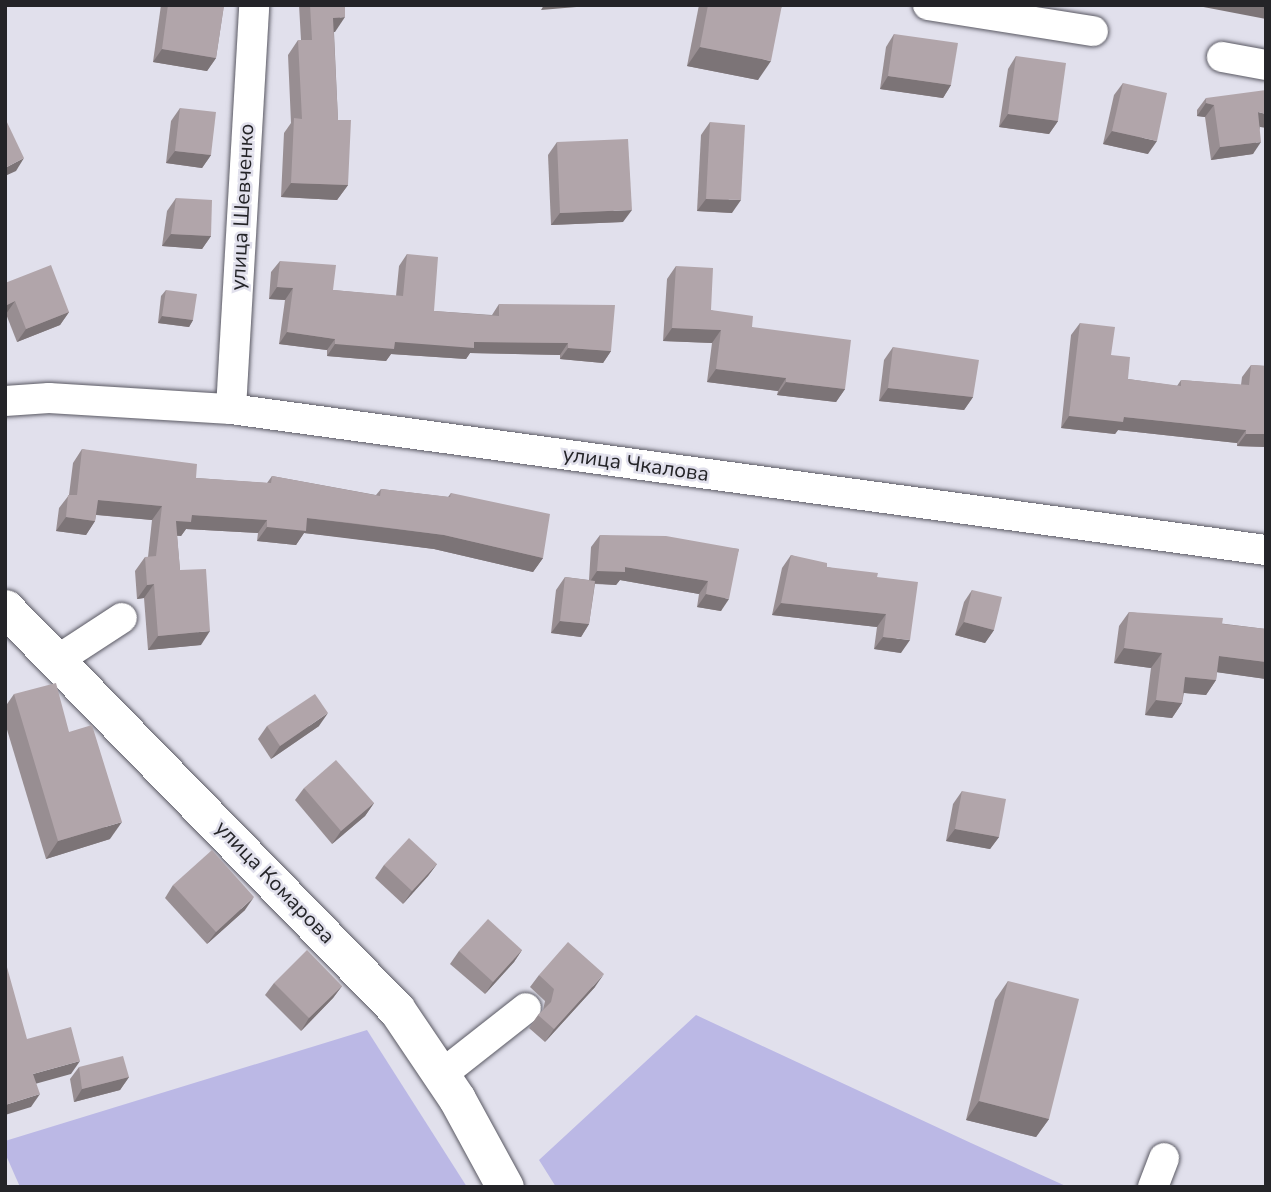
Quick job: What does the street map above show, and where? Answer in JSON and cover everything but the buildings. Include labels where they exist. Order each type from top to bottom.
[{"type":"main road","name":"улица Комарова","points":[[6,610],[59,659],[388,1001],[441,1075],[505,1187]]},
{"type":"street","name":"улица Шевченко","points":[[231,409],[254,5]]},
{"type":"street","points":[[928,5],[1093,31]]},
{"type":"street","points":[[1222,57],[1266,65]]},
{"type":"street","name":"улица Чкалова","points":[[5,401],[49,398],[231,409],[1266,550]]},
{"type":"street","points":[[59,659],[122,618]]},
{"type":"street","points":[[441,1075],[526,1008]]},
{"type":"street","points":[[1153,1187],[1164,1158]]},
{"type":"shaded area","points":[[696,1015],[1068,1187],[556,1187],[539,1160]]},
{"type":"shaded area","points":[[367,1030],[467,1187],[20,1187],[5,1153],[5,1141]]}]
